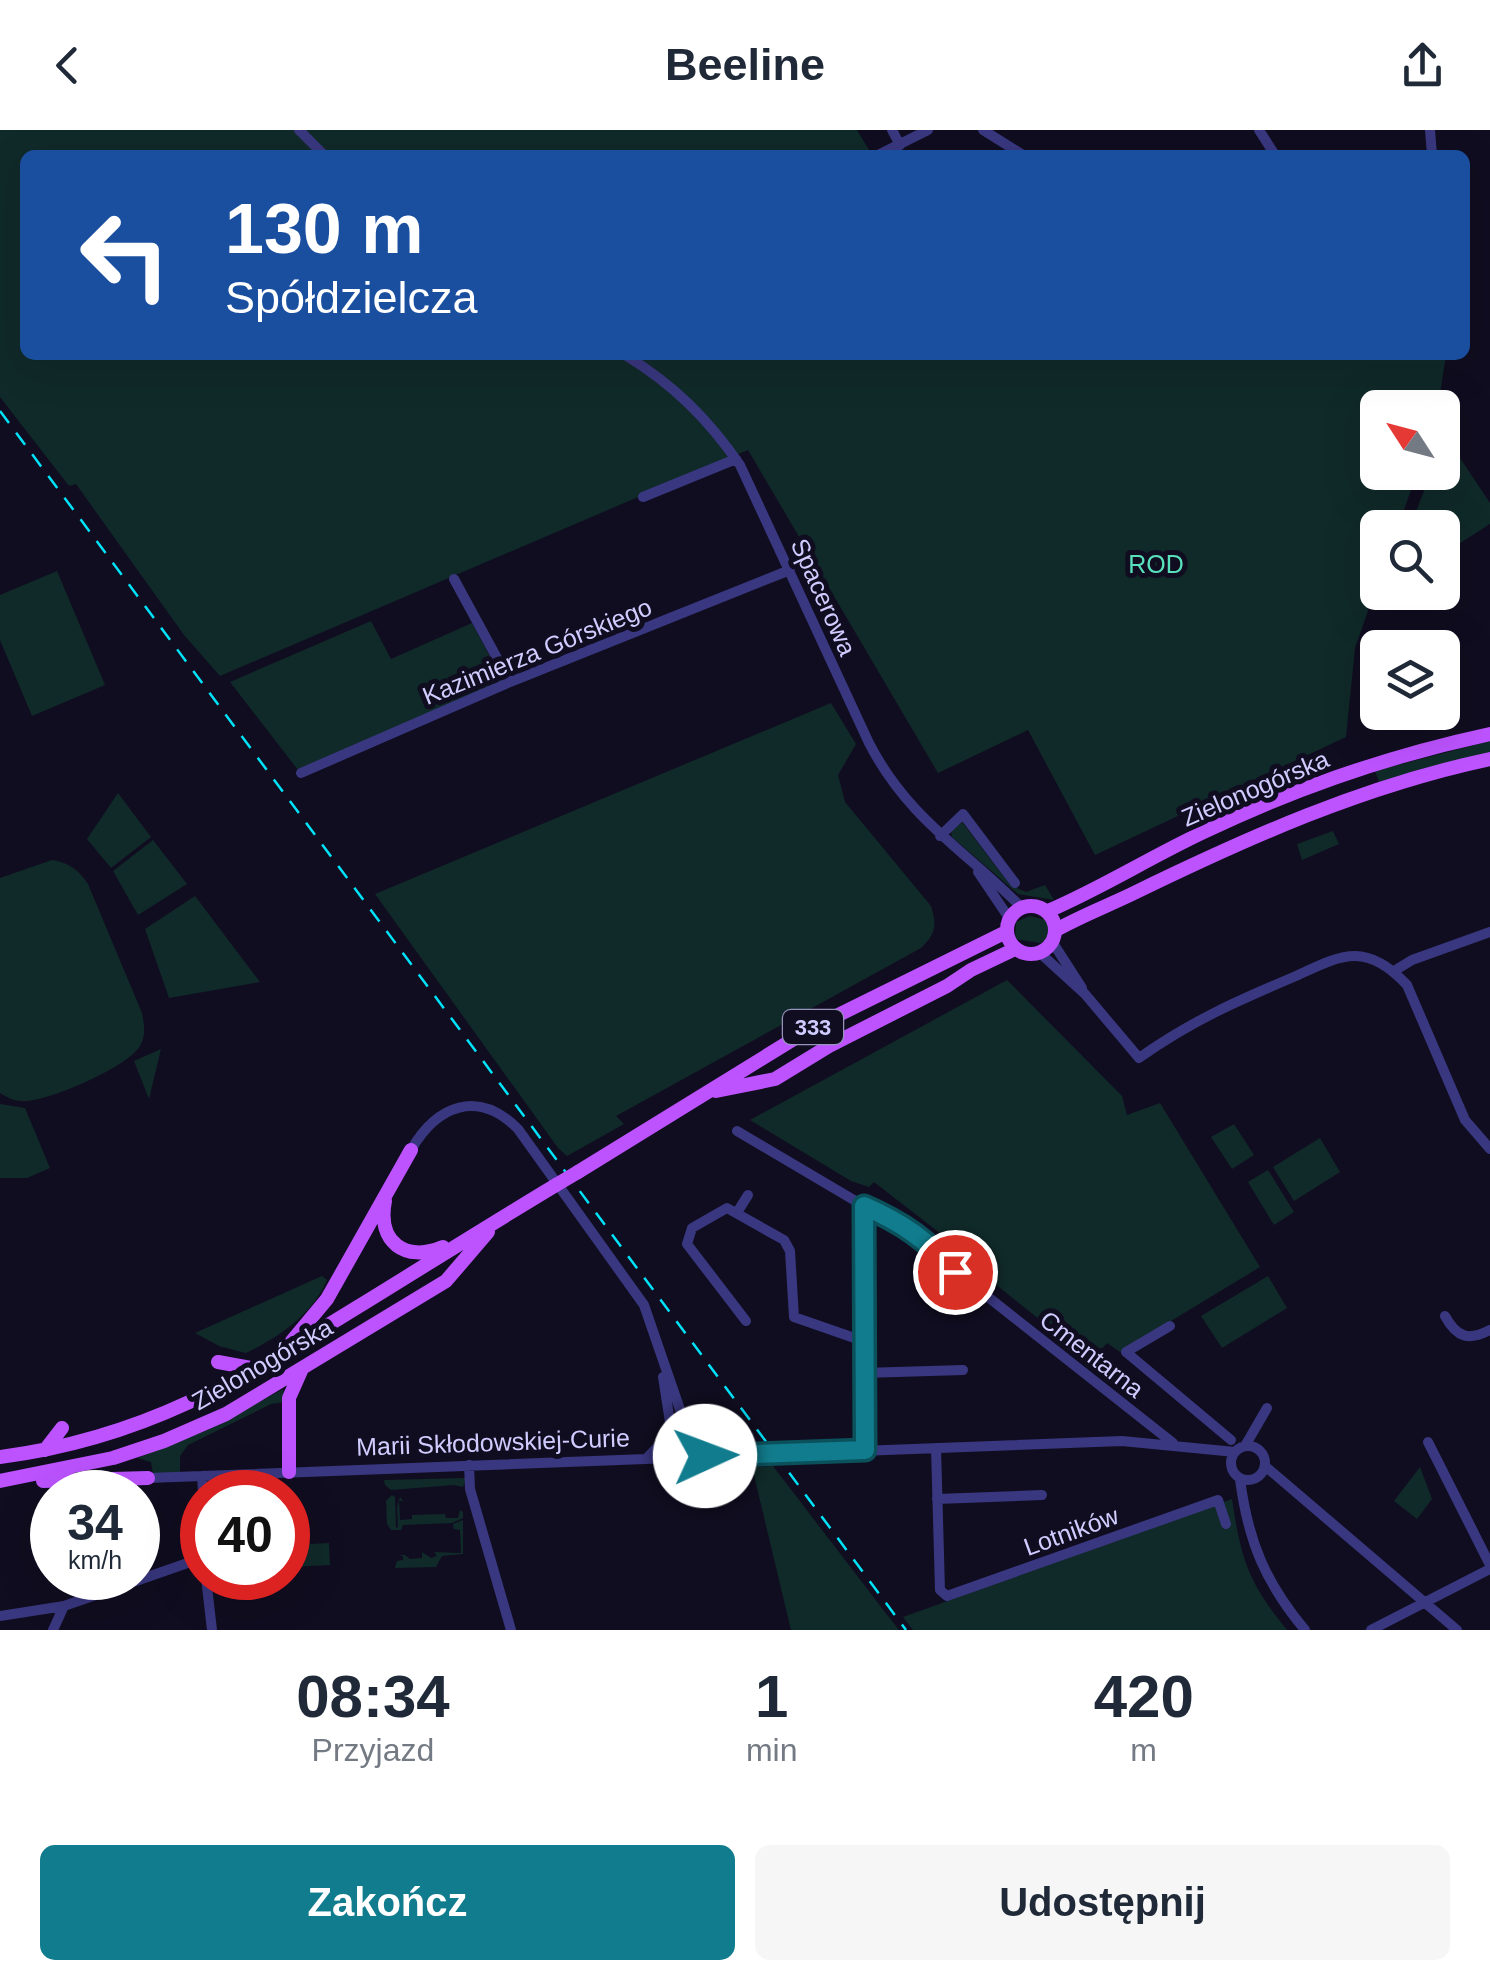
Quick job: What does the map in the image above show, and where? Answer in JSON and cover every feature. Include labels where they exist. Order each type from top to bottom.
[{"type":"main road","name":"Zielonogórska","points":[[1048,911],[1278,799],[1397,758],[1490,734]]},
{"type":"main road","name":"Zielonogórska","points":[[1054,936],[1098,906],[1128,896],[1287,821],[1392,784],[1490,758]]},
{"type":"main road","points":[[1008,925],[1015,950],[1040,954],[1054,936],[1048,911],[1022,907]]},
{"type":"main road","name":"333","points":[[1008,925],[1022,907]]},
{"type":"main road","name":"Zielonogórska","points":[[8,1456],[111,1434],[209,1396],[810,1029],[1008,925]]},
{"type":"main road","name":"Zielonogórska","points":[[706,1093],[775,1079],[829,1046],[1015,950]]},
{"type":"main road","points":[[278,1357],[328,1299],[410,1150]]},
{"type":"main road","points":[[388,1192],[384,1226],[389,1238],[402,1249],[417,1253],[434,1251],[476,1234]]},
{"type":"main road","name":"Zielonogórska","points":[[6,1480],[88,1465],[156,1444],[232,1411],[446,1281],[498,1220]]},
{"type":"main road","points":[[218,1362],[257,1369]]},
{"type":"main road","points":[[289,1470],[290,1395],[302,1370]]},
{"type":"main road","points":[[45,1450],[62,1428]]},
{"type":"street","points":[[299,130],[319,150]]},
{"type":"street","points":[[892,130],[900,145]]},
{"type":"street","points":[[889,150],[928,130]]},
{"type":"street","points":[[983,130],[996,134],[1017,150]]},
{"type":"street","name":"Spacerowa","points":[[631,360],[684,397],[720,435],[736,459],[879,762],[910,805],[940,836],[1022,907]]},
{"type":"street","points":[[643,497],[736,459]]},
{"type":"street","name":"Kazimierza Górskiego","points":[[301,772],[510,682],[790,570]]},
{"type":"street","points":[[454,578],[510,682]]},
{"type":"street","points":[[940,836],[963,814],[1014,883]]},
{"type":"street","name":"Spacerowa","points":[[975,866],[1008,925]]},
{"type":"street","points":[[1394,971],[1412,960],[1490,932]]},
{"type":"street","points":[[1054,936],[1085,994]]},
{"type":"street","points":[[1040,954],[1085,994],[1139,1058],[1206,1014],[1336,959],[1367,957],[1394,971],[1407,985],[1464,1120],[1490,1149]]},
{"type":"street","points":[[410,1150],[431,1122],[453,1108],[482,1107],[510,1121],[544,1162],[639,1296],[688,1430],[688,1446],[679,1457]]},
{"type":"street","name":"Cmentarna","points":[[737,1130],[864,1206],[901,1222],[936,1249],[955,1272],[1174,1444]]},
{"type":"street","points":[[738,1211],[748,1195]]},
{"type":"street","points":[[864,1206],[865,1450]]},
{"type":"street","points":[[746,1321],[686,1244],[692,1228],[726,1208],[738,1211],[784,1240],[790,1252],[794,1317],[864,1341]]},
{"type":"street","points":[[1445,1316],[1452,1328],[1467,1338],[1474,1339],[1490,1330]]},
{"type":"street","points":[[1170,1326],[1126,1352],[1239,1449],[1264,1458],[1254,1475],[1248,1514],[1252,1542],[1264,1574],[1305,1630]]},
{"type":"street","points":[[661,1361],[670,1426],[679,1457]]},
{"type":"street","points":[[864,1372],[963,1370]]},
{"type":"street","points":[[1266,1409],[1231,1468],[1283,1479],[1290,1490],[1457,1630]]},
{"type":"street","points":[[646,1458],[664,1440],[670,1426]]},
{"type":"street","points":[[688,1430],[731,1456]]},
{"type":"street","name":"Marii Skłodowskiej-Curie","points":[[310,1471],[1122,1441],[1239,1449]]},
{"type":"street","points":[[1371,1630],[1490,1567],[1428,1442]]},
{"type":"street","points":[[936,1448],[937,1499],[1042,1495]]},
{"type":"street","points":[[469,1465],[470,1489],[511,1630]]},
{"type":"street","name":"Lotników","points":[[937,1499],[940,1590],[948,1596],[1218,1500],[1226,1524]]},
{"type":"street","points":[[0,1616],[64,1606],[180,1566]]},
{"type":"street","points":[[209,1600],[212,1630]]},
{"type":"street","points":[[53,1630],[64,1606]]},
{"type":"green space","name":"ROD","points":[[0,130],[857,130],[869,150],[20,150],[20,360],[1445,360],[1441,390],[1360,390],[1360,490],[1411,490],[1404,510],[1360,510],[1360,610],[1368,610],[1355,648],[1346,737],[1095,855],[1028,730],[938,773],[748,450],[220,676],[184,635],[76,484],[69,486],[0,397]]},
{"type":"green space","points":[[1460,458],[1490,503],[1490,524],[1460,543],[1460,510],[1417,510],[1424,490],[1460,490]]},
{"type":"green space","points":[[57,571],[105,685],[32,716],[0,640],[0,595]]},
{"type":"green space","points":[[371,621],[391,659],[472,623],[503,681],[298,770],[230,682]]},
{"type":"green space","points":[[831,703],[856,744],[838,775],[845,802],[931,906],[934,929],[930,938],[921,948],[616,1116],[624,1124],[567,1156],[375,894]]},
{"type":"green space","points":[[1490,741],[1490,755],[1380,784],[1375,771]]},
{"type":"green space","points":[[118,793],[151,837],[111,868],[87,839]]},
{"type":"green space","points":[[962,822],[1010,885],[1026,892],[1045,885],[1054,900],[1018,894],[952,837],[951,831]]},
{"type":"green space","points":[[1333,831],[1339,844],[1302,860],[1297,844]]},
{"type":"green space","points":[[153,840],[187,884],[138,915],[113,871]]},
{"type":"green space","points":[[52,860],[73,868],[88,884],[142,1013],[144,1036],[134,1053],[105,1072],[49,1096],[19,1101],[0,1093],[0,878]]},
{"type":"green space","points":[[195,896],[260,982],[169,998],[145,929]]},
{"type":"green space","points":[[1030,916],[1050,925],[1048,937],[1041,943],[1015,939],[1016,922]]},
{"type":"green space","points":[[1007,980],[1122,1096],[1127,1115],[1160,1103],[1260,1267],[1120,1352],[1107,1343],[1092,1361],[874,1182],[869,1187],[851,1181],[750,1120]]},
{"type":"green space","points":[[161,1049],[149,1099],[134,1061]]},
{"type":"green space","points":[[0,1104],[25,1108],[50,1168],[27,1178],[0,1178]]},
{"type":"green space","points":[[1234,1124],[1254,1155],[1232,1169],[1211,1137]]},
{"type":"green space","points":[[1320,1138],[1340,1172],[1294,1201],[1273,1167]]},
{"type":"green space","points":[[1268,1170],[1294,1212],[1274,1225],[1248,1182]]},
{"type":"green space","points":[[322,1276],[327,1280],[313,1304],[282,1332],[246,1353],[219,1346],[195,1333]]},
{"type":"green space","points":[[1268,1276],[1287,1308],[1222,1348],[1201,1316]]},
{"type":"green space","points":[[283,1389],[285,1402],[271,1404],[188,1445],[180,1456],[180,1473],[160,1474],[160,1470],[152,1470],[151,1462],[137,1458],[210,1429]]},
{"type":"green space","points":[[773,1466],[899,1630],[791,1630],[752,1467]]},
{"type":"green space","points":[[1420,1467],[1432,1499],[1417,1519],[1394,1501]]},
{"type":"green space","points":[[466,1478],[463,1487],[391,1490],[384,1480]]},
{"type":"green space","points":[[392,1495],[396,1528],[400,1497],[400,1520],[412,1519],[412,1515],[445,1514],[446,1518],[458,1518],[460,1510],[463,1518],[452,1523],[403,1525],[401,1530],[391,1530],[386,1501]]},
{"type":"green space","points":[[1232,1499],[1248,1569],[1287,1630],[913,1630],[903,1617]]},
{"type":"green space","points":[[463,1520],[463,1554],[442,1556],[436,1567],[395,1568],[397,1561],[403,1560],[403,1556],[397,1555],[405,1555],[410,1559],[422,1558],[422,1552],[431,1558],[437,1556],[434,1552],[461,1553],[460,1530],[454,1529],[453,1524]]},
{"type":"green space","points":[[329,1543],[330,1565],[310,1566],[310,1544]]},
{"type":"railway","points":[[0,411],[906,1630]]},
{"type":"route","points":[[705,1456],[865,1450],[864,1206],[901,1222],[936,1249],[955,1272]]}]
